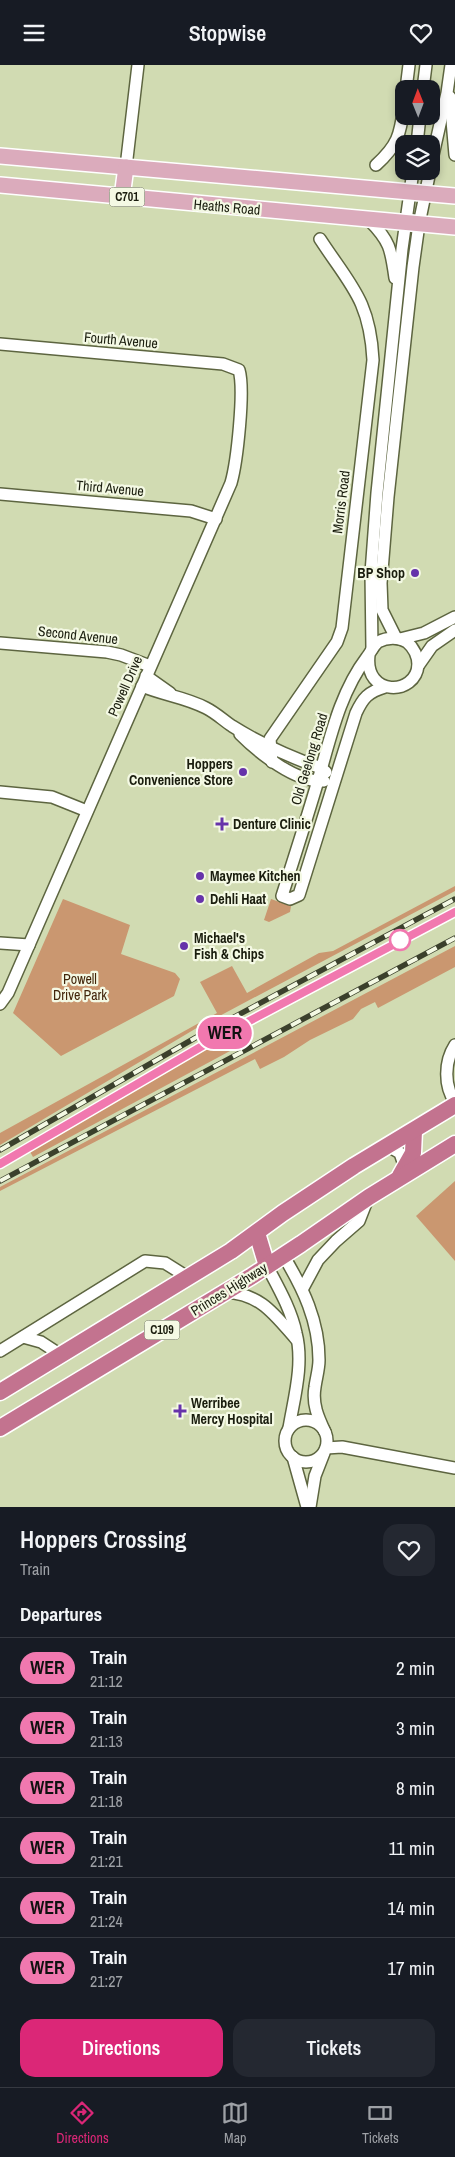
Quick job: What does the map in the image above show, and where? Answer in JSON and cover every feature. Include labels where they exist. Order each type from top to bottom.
[{"type":"highway","name":"C109","points":[[0,1392],[188,1278],[257,1233],[322,1187],[455,1104]]},
{"type":"highway","points":[[402,1172],[413,1153],[414,1131]]},
{"type":"highway","name":"Princes Highway","points":[[0,1429],[267,1266],[369,1197],[402,1172],[455,1144]]},
{"type":"highway","points":[[257,1233],[283,1255]]},
{"type":"highway","points":[[257,1233],[267,1266]]},
{"type":"main road","name":"C701","points":[[0,156],[455,196]]},
{"type":"main road","points":[[122,197],[126,167]]},
{"type":"main road","name":"Heaths Road","points":[[0,185],[455,227]]},
{"type":"street","points":[[126,167],[138,65]]},
{"type":"street","points":[[407,80],[409,65]]},
{"type":"street","points":[[424,80],[426,65]]},
{"type":"street","points":[[437,135],[449,80],[450,65]]},
{"type":"street","points":[[449,80],[455,155]]},
{"type":"street","points":[[376,165],[391,149],[401,133],[402,125]]},
{"type":"street","points":[[415,180],[418,193]]},
{"type":"street","points":[[425,180],[418,193],[397,297],[373,555],[368,665],[370,674],[376,682],[385,687],[399,687],[407,684],[413,678],[432,646],[455,630]]},
{"type":"street","points":[[370,220],[387,239],[391,252],[397,297]]},
{"type":"street","points":[[412,223],[406,327],[381,583],[382,610],[398,639],[408,643],[414,649],[418,667]]},
{"type":"street","name":"Morris Road","points":[[272,762],[270,739],[337,642],[342,628],[373,360],[368,320],[361,301],[353,285],[320,239]]},
{"type":"street","name":"Fourth Avenue","points":[[0,344],[223,364],[239,370]]},
{"type":"street","name":"Powell Drive","points":[[0,1004],[8,993],[231,483],[235,467],[241,386],[239,370]]},
{"type":"street","name":"Third Avenue","points":[[0,494],[191,511],[216,519]]},
{"type":"street","points":[[370,652],[378,643],[387,639],[398,639],[424,633],[455,617]]},
{"type":"street","name":"Second Avenue","points":[[0,643],[107,652],[121,655],[146,676],[157,692],[170,693],[205,707],[232,726]]},
{"type":"street","name":"Old Geelong Road","points":[[370,652],[346,691],[282,896],[290,899],[299,895],[353,722],[364,698],[369,693],[385,687]]},
{"type":"street","points":[[232,726],[270,747],[321,768],[334,781]]},
{"type":"street","points":[[232,726],[251,746],[272,762],[292,773],[318,782],[334,781]]},
{"type":"street","points":[[272,762],[288,755]]},
{"type":"street","points":[[288,755],[292,773]]},
{"type":"street","points":[[0,792],[52,797],[87,811]]},
{"type":"street","points":[[0,943],[28,945]]},
{"type":"street","points":[[455,1045],[448,1061],[447,1085],[455,1104]]},
{"type":"street","points":[[388,1146],[400,1153],[402,1172]]},
{"type":"street","points":[[302,1288],[318,1260],[359,1221],[369,1197]]},
{"type":"street","points":[[283,1255],[302,1288],[313,1316],[319,1362],[314,1401],[325,1443],[319,1458],[306,1462],[293,1457]]},
{"type":"street","points":[[0,1351],[145,1261],[154,1260],[165,1263],[188,1278]]},
{"type":"street","points":[[267,1266],[289,1313],[297,1340],[298,1370],[289,1428],[286,1435],[286,1445],[293,1457],[308,1507]]},
{"type":"street","points":[[224,1292],[247,1295],[254,1298],[273,1312],[297,1340]]},
{"type":"street","points":[[23,1337],[41,1342],[61,1355]]},
{"type":"street","points":[[289,1428],[301,1421],[308,1420],[321,1426],[325,1443],[308,1507]]},
{"type":"street","points":[[325,1443],[455,1468]]},
{"type":"green space","points":[[455,886],[455,891],[195,1029],[0,1145],[0,1133],[217,1013],[200,982],[232,966],[247,993],[319,953],[333,951]]},
{"type":"green space","name":"Powell Drive Park","points":[[63,899],[130,925],[121,954],[175,973],[180,979],[174,996],[61,1056],[13,1013]]},
{"type":"green space","points":[[271,899],[291,906],[290,912],[269,922],[264,920]]},
{"type":"green space","points":[[455,946],[455,967],[378,1008],[375,1002],[361,1009],[353,1019],[310,1040],[284,1057],[260,1069],[255,1059],[0,1191],[0,1187]]},
{"type":"green space","points":[[236,1031],[243,1044],[33,1157],[29,1150]]},
{"type":"green space","points":[[455,1181],[455,1261],[416,1216]]},
{"type":"railway","points":[[0,1150],[195,1038],[455,899]]},
{"type":"railway","points":[[0,1164],[204,1045],[455,912]]},
{"type":"railway","points":[[0,1181],[455,938]]},
{"type":"train","name":"WER","points":[[0,1164],[270,1008],[455,912]]},
{"type":"place","name":"BP Shop","points":[[415,573]]},
{"type":"place","name":"Hoppers Convenience Store","points":[[243,772]]},
{"type":"place","name":"Denture Clinic","points":[[222,824]]},
{"type":"place","name":"Maymee Kitchen","points":[[200,876]]},
{"type":"place","name":"Dehli Haat","points":[[200,899]]},
{"type":"place","name":"Michael's Fish & Chips","points":[[184,946]]},
{"type":"place","name":"Werribee Mercy Hospital","points":[[180,1411]]}]
